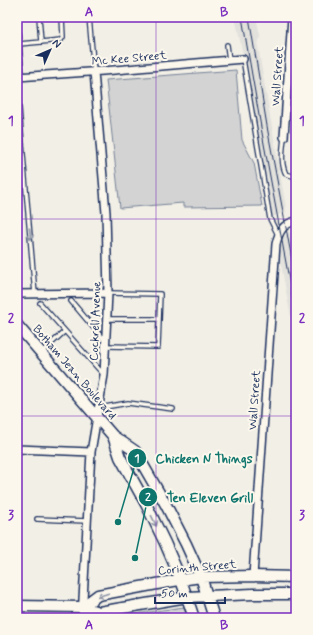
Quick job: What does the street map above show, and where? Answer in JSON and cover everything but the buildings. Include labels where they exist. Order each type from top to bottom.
[{"type":"main road","name":"Botham Jean Boulevard","points":[[17,325],[97,412],[113,436],[120,457],[149,510],[181,580],[194,618]]},
{"type":"main road","name":"Botham Jean Boulevard","points":[[113,436],[135,451],[169,511],[201,577],[214,618]]},
{"type":"main road","name":"Corinth Street","points":[[82,607],[98,595],[201,577],[296,576]]},
{"type":"main road","points":[[17,606],[82,607],[99,612],[187,597],[296,594]]},
{"type":"street","name":"Wall Street","points":[[284,137],[294,33],[292,17]]},
{"type":"street","name":"Mc Kee Street","points":[[19,77],[243,59]]},
{"type":"street","name":"Cockrell Avenue","points":[[82,618],[91,452],[104,375],[108,292],[106,213],[94,72]]},
{"type":"street","name":"Wall Street","points":[[253,576],[275,252],[278,235],[283,227],[290,222],[296,221]]},
{"type":"street","points":[[17,294],[108,292]]},
{"type":"street","points":[[17,449],[91,452]]},
{"type":"lane","points":[[39,17],[41,42]]},
{"type":"lane","points":[[18,47],[41,42],[61,40],[63,37],[62,17]]},
{"type":"lane","points":[[89,17],[94,72]]},
{"type":"lane","points":[[17,21],[19,77]]},
{"type":"lane","points":[[227,46],[229,60]]},
{"type":"lane","points":[[243,59],[270,218],[278,235]]},
{"type":"lane","points":[[17,84],[35,294]]},
{"type":"lane","points":[[284,137],[282,163],[284,170],[286,174],[296,177]]},
{"type":"lane","points":[[71,301],[106,344],[158,347],[160,294],[108,292]]},
{"type":"lane","points":[[40,302],[104,375]]},
{"type":"lane","points":[[107,320],[159,319]]},
{"type":"lane","points":[[42,353],[65,331]]},
{"type":"lane","points":[[97,412],[128,403],[173,408]]},
{"type":"lane","points":[[37,519],[87,521]]},
{"type":"shaded area","points":[[235,17],[256,17],[260,35],[258,46],[286,212],[272,217],[249,84]]},
{"type":"shaded area","points":[[236,70],[242,140],[254,163],[262,206],[183,207],[183,203],[120,208],[106,80]]},
{"type":"shaded area","points":[[290,231],[296,262],[296,344],[277,243]]},
{"type":"shaded area","points":[[184,607],[187,618],[106,618]]},
{"type":"tram line","points":[[242,17],[296,317]]},
{"type":"tram line","points":[[249,17],[268,132],[296,281]]},
{"type":"place","name":"Chicken N Things","points":[[118,522]]},
{"type":"place","name":"Ten Eleven Grill","points":[[135,558]]}]
